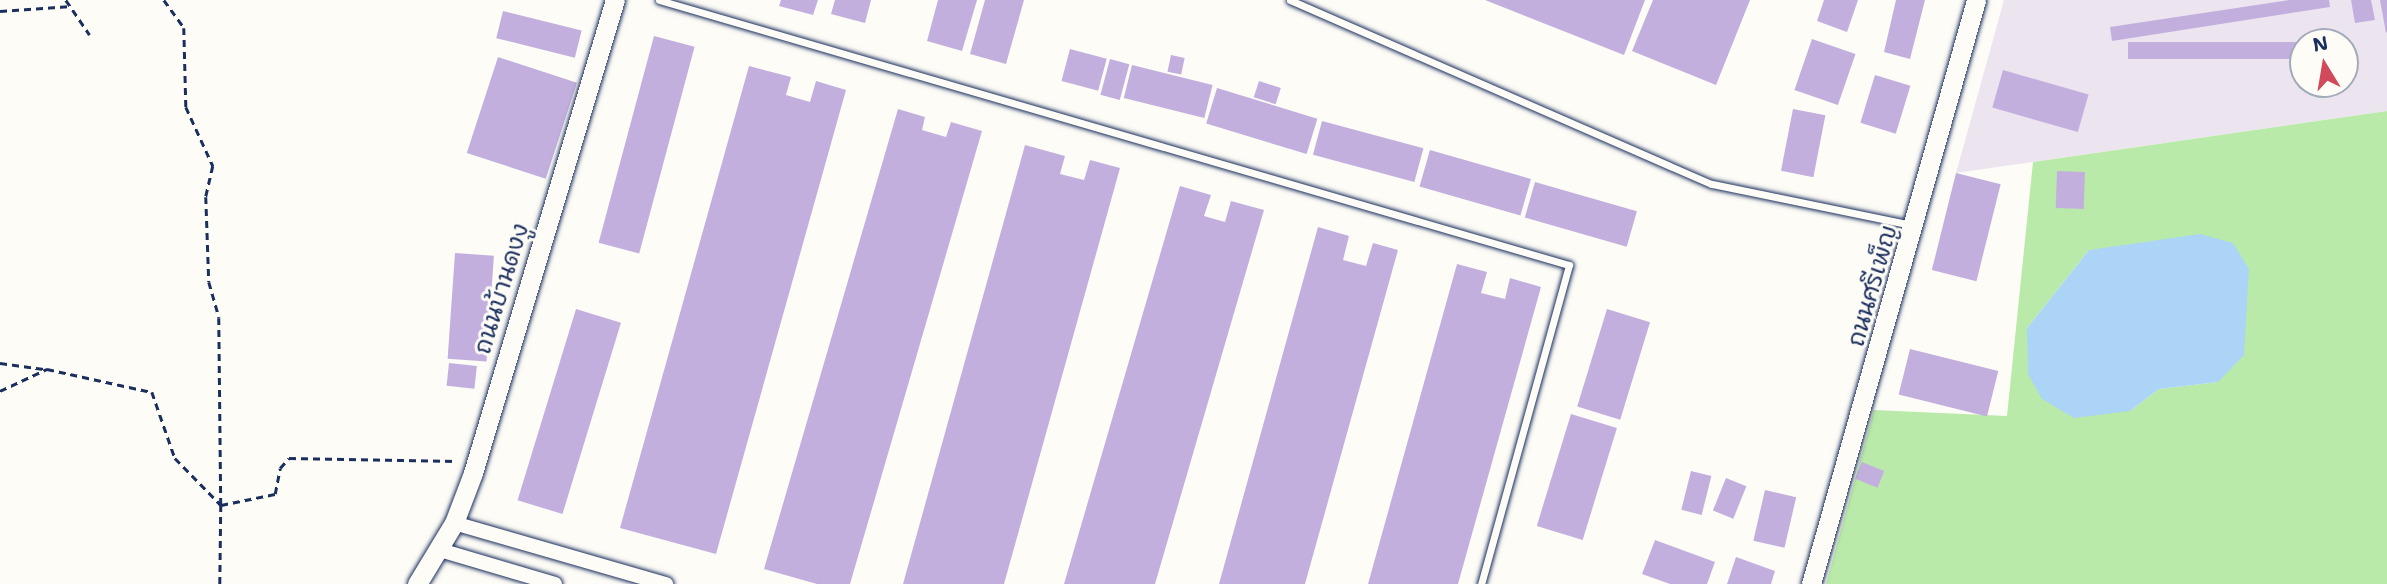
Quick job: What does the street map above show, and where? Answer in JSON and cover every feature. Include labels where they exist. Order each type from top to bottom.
[{"type":"street","name":"ถนนบ้านดงงู","points":[[417,584],[454,523],[476,462],[615,0]]},
{"type":"street","name":"ถนนศรีเพ็ญ","points":[[1811,584],[1916,226],[1976,0]]},
{"type":"street","points":[[454,523],[666,584]]},
{"type":"street","points":[[440,550],[555,584]]},
{"type":"lane","points":[[659,0],[1569,265],[1481,584]]},
{"type":"lane","points":[[1290,0],[1712,184],[1916,226]]},
{"type":"path","points":[[66,0],[90,35]]},
{"type":"path","points":[[164,0],[184,28],[186,107],[213,166],[206,197],[209,282],[219,318],[220,584]]},
{"type":"path","points":[[0,11],[72,6]]},
{"type":"path","points":[[0,363],[47,369],[152,392],[175,458],[221,505]]},
{"type":"path","points":[[0,391],[47,369]]},
{"type":"path","points":[[221,505],[275,494],[279,468],[289,458],[476,462]]},
{"type":"shaded area","points":[[2004,0],[2387,0],[2387,111],[1956,173]]},
{"type":"green space","points":[[2387,111],[2387,584],[1826,584],[1874,410],[2007,416],[2033,162]],"holes":[[[2089,250],[2218,382],[2159,389],[2130,411],[2027,328]]]},
{"type":"water","points":[[2200,234],[2233,243],[2249,269],[2244,355],[2218,382],[2159,389],[2130,411],[2074,418],[2042,399],[2028,374],[2027,328],[2089,250]]},
{"type":"building","points":[[781,0],[818,0],[813,15],[779,6]]},
{"type":"building","points":[[835,0],[871,0],[865,23],[831,14]]},
{"type":"building","points":[[938,0],[977,0],[962,51],[927,41]]},
{"type":"building","points":[[985,0],[1024,0],[1006,64],[970,54]]},
{"type":"building","points":[[1485,0],[1645,0],[1624,55]]},
{"type":"building","points":[[1653,0],[1750,0],[1716,85],[1632,51]]},
{"type":"building","points":[[1824,0],[1858,0],[1847,32],[1817,21]]},
{"type":"building","points":[[1896,0],[1925,0],[1910,59],[1884,52]]},
{"type":"building","points":[[2289,0],[2329,0],[2330,7],[2112,41],[2110,27]]},
{"type":"building","points":[[2351,0],[2371,0],[2375,20],[2355,23]]},
{"type":"building","points":[[2380,0],[2387,0],[2386,33]]},
{"type":"building","points":[[503,11],[582,31],[575,58],[496,38]]},
{"type":"building","points":[[654,36],[695,47],[639,254],[599,243]]},
{"type":"building","points":[[1812,39],[1855,54],[1838,105],[1794,90]]},
{"type":"building","points":[[2128,42],[2289,42],[2289,59],[2128,59]]},
{"type":"building","points":[[1070,49],[1107,59],[1098,91],[1061,81]]},
{"type":"building","points":[[1171,55],[1185,58],[1181,75],[1167,72]]},
{"type":"building","points":[[498,57],[577,83],[546,179],[467,153]]},
{"type":"building","points":[[1110,59],[1129,64],[1120,100],[1100,95]]},
{"type":"building","points":[[1132,65],[1213,85],[1204,118],[1124,98]]},
{"type":"building","points":[[749,66],[791,77],[786,95],[810,102],[816,81],[846,90],[716,554],[620,528]]},
{"type":"building","points":[[2003,70],[2089,95],[2078,132],[1992,107]]},
{"type":"building","points":[[1875,75],[1910,86],[1896,134],[1860,123]]},
{"type":"building","points":[[1259,81],[1281,88],[1276,104],[1254,97]]},
{"type":"building","points":[[1217,88],[1317,119],[1307,154],[1206,123]]},
{"type":"building","points":[[898,109],[925,117],[922,130],[946,137],[951,122],[982,131],[850,584],[817,584],[764,569]]},
{"type":"building","points":[[1793,109],[1825,115],[1813,177],[1781,171]]},
{"type":"building","points":[[1322,121],[1423,148],[1414,182],[1313,155]]},
{"type":"building","points":[[1025,145],[1065,156],[1060,174],[1084,180],[1090,160],[1120,168],[1004,584],[903,584]]},
{"type":"building","points":[[1430,150],[1531,179],[1520,215],[1420,187]]},
{"type":"building","points":[[2057,171],[2085,172],[2084,209],[2056,208]]},
{"type":"building","points":[[1956,173],[2001,184],[1976,281],[1932,270]]},
{"type":"building","points":[[1535,182],[1637,211],[1627,247],[1525,218]]},
{"type":"building","points":[[1180,186],[1211,195],[1204,216],[1225,222],[1231,201],[1264,210],[1155,584],[1064,584]]},
{"type":"building","points":[[1318,227],[1349,236],[1343,260],[1366,266],[1373,243],[1398,250],[1305,584],[1219,584]]},
{"type":"building","points":[[455,253],[494,256],[487,361],[448,359]]},
{"type":"building","points":[[1457,264],[1487,272],[1481,293],[1505,299],[1510,278],[1541,287],[1458,584],[1368,584]]},
{"type":"building","points":[[576,309],[621,323],[562,514],[518,500]]},
{"type":"building","points":[[1607,309],[1650,322],[1620,420],[1577,407]]},
{"type":"building","points":[[1910,349],[1998,371],[1987,417],[1899,395]]},
{"type":"building","points":[[449,363],[477,366],[474,389],[447,386]]},
{"type":"building","points":[[1571,414],[1617,428],[1583,540],[1537,526]]},
{"type":"building","points":[[1862,462],[1884,471],[1878,488],[1855,479]]},
{"type":"building","points":[[1691,471],[1711,476],[1702,515],[1681,510]]},
{"type":"building","points":[[1726,478],[1746,486],[1733,519],[1713,510]]},
{"type":"building","points":[[1765,490],[1796,497],[1784,548],[1753,541]]},
{"type":"building","points":[[1655,540],[1715,562],[1707,584],[1670,584],[1642,574]]},
{"type":"building","points":[[1736,557],[1775,571],[1771,584],[1727,584]]}]
